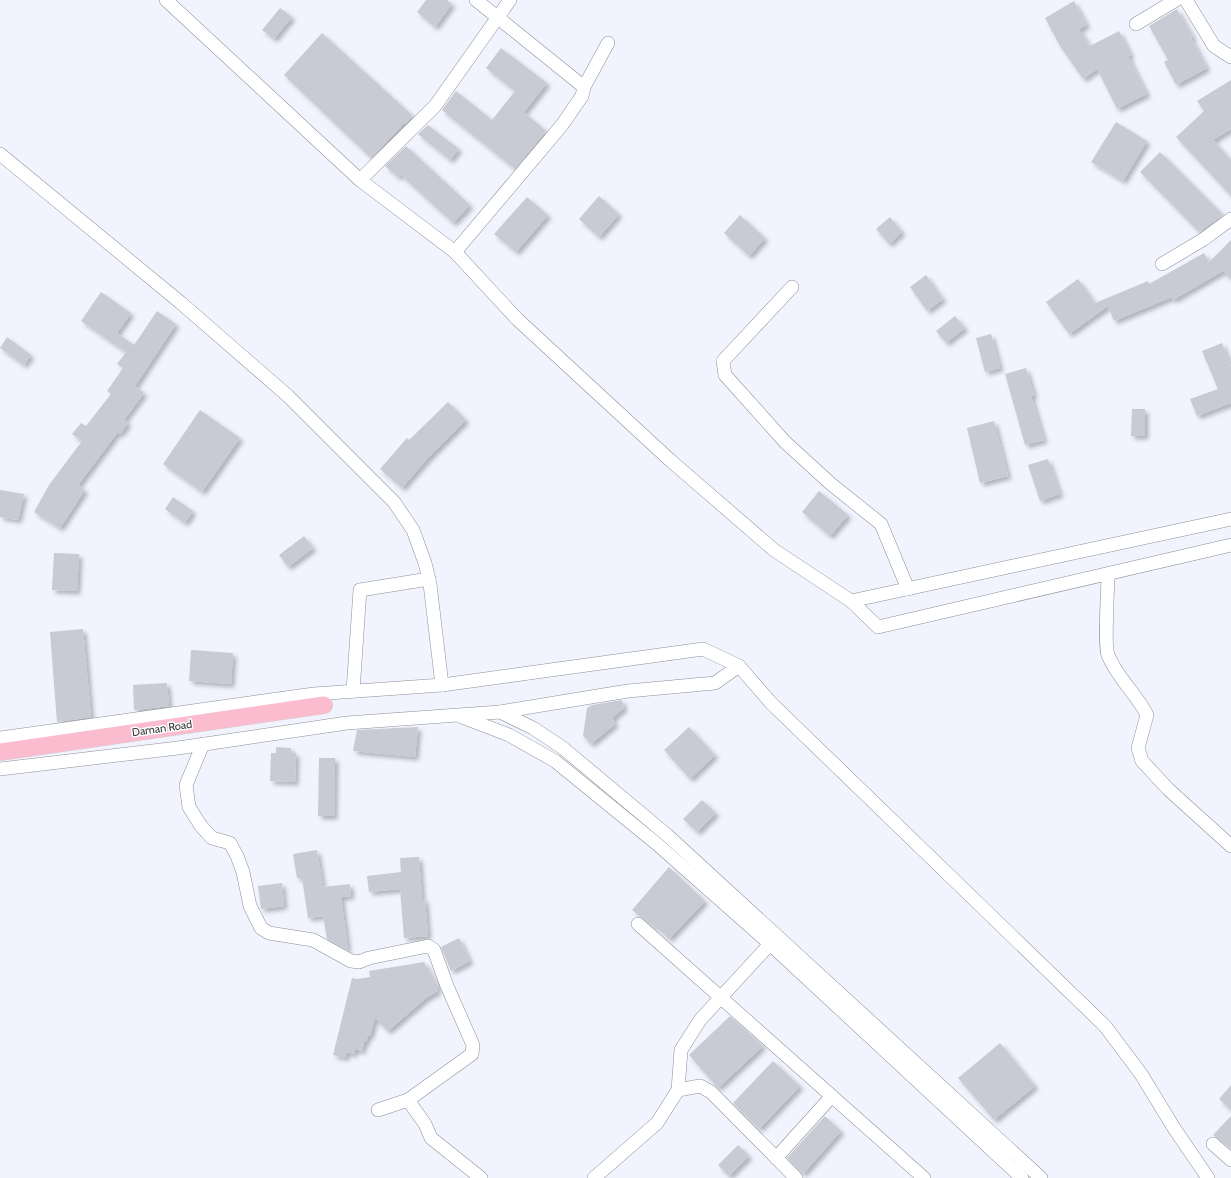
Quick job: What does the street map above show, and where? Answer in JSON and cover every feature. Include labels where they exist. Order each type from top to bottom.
[{"type":"main road","name":"Daman Road","points":[[0,752],[324,705]]},
{"type":"street","points":[[166,0],[360,180],[455,252],[517,319],[671,461],[774,550],[850,602],[878,627],[1231,545]]},
{"type":"street","points":[[476,0],[584,88]]},
{"type":"street","points":[[360,180],[435,106],[510,0]]},
{"type":"street","points":[[1136,24],[1176,0]]},
{"type":"street","points":[[1186,0],[1214,46],[1231,57]]},
{"type":"street","points":[[455,252],[562,125],[582,96],[584,88],[608,43]]},
{"type":"street","points":[[0,154],[181,303],[288,396],[330,436],[394,502],[402,512],[420,546],[428,579],[442,685]]},
{"type":"street","points":[[1162,264],[1204,239],[1231,219]]},
{"type":"street","points":[[792,286],[723,361],[725,376],[785,442],[831,484],[881,524],[908,589]]},
{"type":"street","points":[[850,602],[1231,519]]},
{"type":"street","points":[[1108,574],[1107,654],[1121,679],[1139,700],[1147,715],[1138,748],[1142,762],[1168,789],[1231,846]]},
{"type":"street","points":[[353,691],[360,590],[428,579]]},
{"type":"street","points":[[0,738],[314,694],[442,685],[703,649],[739,666],[771,703],[1105,1026],[1141,1074],[1174,1128],[1208,1178]]},
{"type":"street","points":[[0,769],[203,744],[347,723],[500,712],[628,691],[715,683],[739,666]]},
{"type":"street","points":[[500,712],[533,728],[563,748],[667,835],[1022,1173],[1041,1178]]},
{"type":"street","points":[[461,716],[509,735],[555,761],[656,844],[904,1060]]},
{"type":"street","points":[[203,744],[186,785],[189,807],[200,826],[212,838],[230,843],[243,872],[250,906],[261,928],[269,933],[314,940],[355,962],[428,946],[434,950],[447,986],[473,1045],[472,1054],[408,1100],[378,1110]]},
{"type":"street","points":[[638,924],[924,1178]]},
{"type":"street","points":[[594,1178],[657,1123],[678,1090],[681,1050],[700,1020],[770,944]]},
{"type":"street","points":[[678,1090],[700,1086],[711,1092],[796,1178]]},
{"type":"street","points":[[776,1158],[832,1096]]},
{"type":"street","points":[[408,1100],[425,1124],[431,1138],[481,1178]]},
{"type":"street","points":[[1213,1144],[1231,1160]]},
{"type":"building","points":[[426,0],[447,0],[452,4],[435,27],[417,12]]},
{"type":"building","points":[[1074,1],[1087,25],[1079,29],[1090,46],[1119,31],[1131,55],[1128,56],[1147,94],[1117,109],[1097,69],[1083,79],[1060,46],[1045,18]]},
{"type":"building","points":[[280,8],[292,17],[274,39],[262,30]]},
{"type":"building","points":[[1177,9],[1193,37],[1191,38],[1207,68],[1176,85],[1164,62],[1168,60],[1149,26]]},
{"type":"building","points":[[322,33],[413,116],[405,124],[404,123],[373,156],[369,156],[284,75]]},
{"type":"building","points":[[501,48],[547,83],[524,112],[546,131],[515,169],[442,110],[456,91],[492,120],[515,91],[486,68]]},
{"type":"building","points":[[1231,80],[1231,129],[1213,140],[1231,160],[1231,196],[1176,137],[1204,111],[1197,101]]},
{"type":"building","points":[[1116,122],[1147,141],[1123,181],[1091,162]]},
{"type":"building","points":[[428,125],[459,149],[450,160],[418,134]]},
{"type":"building","points":[[406,146],[470,205],[453,223],[401,175],[398,177],[385,166]]},
{"type":"building","points":[[1160,152],[1223,215],[1199,232],[1140,172]]},
{"type":"building","points":[[599,196],[619,214],[599,237],[579,219]]},
{"type":"building","points":[[527,197],[548,215],[516,252],[494,234]]},
{"type":"building","points":[[740,215],[765,238],[749,256],[724,233]]},
{"type":"building","points":[[890,217],[902,232],[889,244],[876,229]]},
{"type":"building","points":[[1231,240],[1231,279],[1223,271],[1173,300],[1172,297],[1114,321],[1108,306],[1069,334],[1046,302],[1078,279],[1095,303],[1148,281],[1149,284],[1204,253],[1209,262]]},
{"type":"building","points":[[926,275],[943,299],[927,311],[910,287]]},
{"type":"building","points":[[101,292],[131,313],[117,333],[134,345],[157,311],[176,324],[135,386],[144,393],[124,420],[128,423],[120,434],[118,432],[78,485],[85,490],[60,528],[34,512],[49,485],[82,441],[72,434],[81,423],[86,426],[111,394],[107,391],[123,368],[117,364],[126,352],[81,321]]},
{"type":"building","points":[[955,316],[965,328],[946,343],[936,331]]},
{"type":"building","points":[[991,334],[1000,368],[985,372],[976,338]]},
{"type":"building","points":[[7,337],[31,355],[24,365],[0,348]]},
{"type":"building","points":[[1222,343],[1231,367],[1231,403],[1197,416],[1190,399],[1218,389],[1202,351]]},
{"type":"building","points":[[1026,368],[1034,395],[1031,396],[1044,440],[1025,445],[1005,374]]},
{"type":"building","points":[[448,402],[466,420],[427,459],[402,488],[380,469],[407,438],[409,440]]},
{"type":"building","points":[[1132,409],[1145,409],[1145,436],[1131,436]]},
{"type":"building","points":[[200,410],[240,438],[202,492],[163,464]]},
{"type":"building","points":[[994,421],[1008,476],[980,483],[967,428]]},
{"type":"building","points":[[1048,459],[1060,494],[1040,501],[1028,465]]},
{"type":"building","points":[[0,490],[24,494],[18,520],[0,517]]},
{"type":"building","points":[[819,491],[848,515],[830,536],[802,512]]},
{"type":"building","points":[[173,497],[193,511],[185,523],[165,509]]},
{"type":"building","points":[[304,536],[313,548],[288,567],[279,555]]},
{"type":"building","points":[[54,553],[79,554],[77,591],[52,590]]},
{"type":"building","points":[[83,629],[91,717],[57,722],[50,632]]},
{"type":"building","points":[[191,650],[233,653],[231,684],[189,681]]},
{"type":"building","points":[[167,683],[169,706],[134,710],[133,685]]},
{"type":"building","points":[[622,700],[624,708],[612,718],[615,724],[591,744],[583,736],[587,708],[592,705]]},
{"type":"building","points":[[418,727],[415,757],[353,751],[357,730]]},
{"type":"building","points":[[689,727],[715,755],[690,779],[664,750]]},
{"type":"building","points":[[276,747],[291,748],[291,753],[296,753],[295,782],[270,781],[271,753],[276,753]]},
{"type":"building","points":[[319,758],[335,758],[334,816],[318,816]]},
{"type":"building","points":[[702,800],[716,813],[697,832],[683,819]]},
{"type":"building","points":[[317,850],[323,887],[350,884],[351,896],[341,897],[348,950],[327,939],[323,916],[308,918],[302,878],[297,878],[293,854]]},
{"type":"building","points":[[419,857],[422,899],[425,899],[428,936],[404,938],[400,889],[369,892],[367,876],[401,872],[400,858]]},
{"type":"building","points":[[669,867],[705,901],[669,939],[655,926],[654,927],[632,910]]},
{"type":"building","points":[[282,883],[284,906],[261,909],[258,886]]},
{"type":"building","points":[[459,938],[470,961],[451,971],[441,947]]},
{"type":"building","points":[[424,962],[438,986],[436,987],[438,991],[426,998],[388,1031],[375,1018],[370,1036],[368,1036],[366,1042],[364,1042],[362,1051],[355,1049],[354,1054],[347,1052],[345,1058],[333,1055],[352,978],[357,979],[370,977],[369,971]]},
{"type":"building","points":[[730,1016],[763,1046],[718,1088],[689,1055]]},
{"type":"building","points":[[1000,1043],[1035,1086],[994,1120],[958,1078]]},
{"type":"building","points":[[773,1061],[800,1086],[759,1129],[733,1103]]},
{"type":"building","points":[[1231,1085],[1231,1110],[1219,1099]]},
{"type":"building","points":[[825,1116],[841,1131],[803,1174],[787,1158]]},
{"type":"building","points":[[1231,1116],[1231,1149],[1213,1135]]},
{"type":"building","points":[[738,1145],[749,1156],[729,1176],[718,1165]]}]
